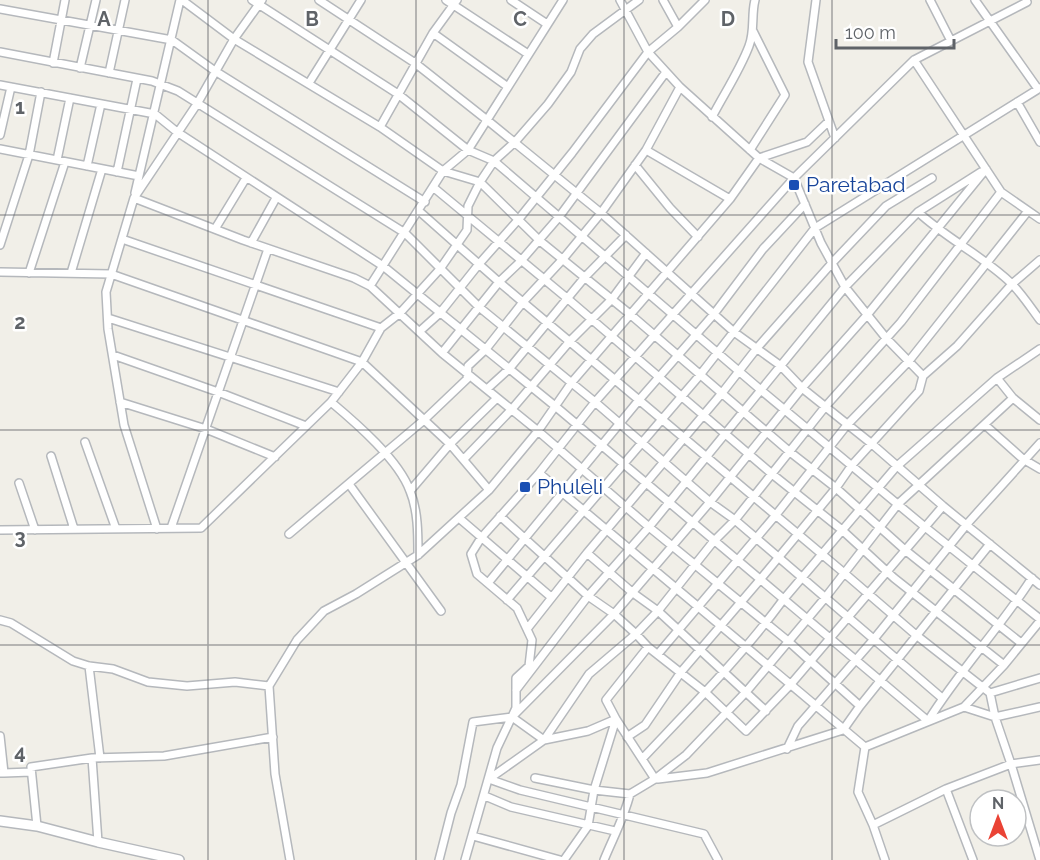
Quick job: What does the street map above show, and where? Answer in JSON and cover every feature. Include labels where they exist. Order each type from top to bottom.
[{"type":"street","points":[[53,63],[65,0]]},
{"type":"street","points":[[80,68],[96,0]]},
{"type":"street","points":[[109,73],[125,0]]},
{"type":"street","points":[[157,529],[124,425],[106,292],[134,198],[181,0],[234,39],[309,83],[443,171],[480,182],[540,241],[612,299],[743,413],[860,508],[905,550],[1022,643]]},
{"type":"street","points":[[318,0],[415,63],[515,142],[601,213],[734,332],[782,366],[802,388],[1040,585]]},
{"type":"street","points":[[309,83],[361,0]]},
{"type":"street","points":[[446,0],[455,2],[528,54]]},
{"type":"street","points":[[512,0],[547,24]]},
{"type":"street","points":[[370,286],[443,171],[468,150],[562,0]]},
{"type":"street","points":[[620,0],[648,52],[680,87],[759,158],[794,178],[815,228],[845,287],[886,338],[923,376]]},
{"type":"street","points":[[0,530],[201,528],[331,402],[362,362],[381,328],[400,313],[440,268],[467,230],[468,206],[494,161],[515,142],[548,104],[571,72],[580,49],[593,34],[639,0]]},
{"type":"street","points":[[663,0],[678,27]]},
{"type":"street","points":[[420,331],[440,313],[537,197],[648,52],[705,0]]},
{"type":"street","points":[[712,117],[749,46],[753,31],[754,0]]},
{"type":"street","points":[[816,0],[808,62],[835,138]]},
{"type":"street","points":[[930,0],[951,41]]},
{"type":"street","points":[[507,600],[700,375],[815,228],[1039,89],[975,0]]},
{"type":"street","points":[[134,198],[197,104],[258,1],[398,94],[468,150],[494,161],[583,235],[762,391],[1040,620],[1004,665],[964,707],[865,747]]},
{"type":"street","points":[[380,128],[415,63],[455,2]]},
{"type":"street","points":[[465,860],[497,748],[516,708],[516,678],[529,666],[532,640],[517,608],[477,574],[471,554],[595,402],[794,178],[914,60],[1027,2]]},
{"type":"street","points":[[0,9],[172,40],[215,71],[425,202]]},
{"type":"street","points":[[750,150],[785,95],[753,31]]},
{"type":"street","points":[[433,33],[508,87]]},
{"type":"street","points":[[0,52],[161,84],[178,91],[405,233],[479,306],[572,382],[710,502],[735,520],[942,698]]},
{"type":"street","points":[[914,60],[1001,192],[1040,219]]},
{"type":"street","points":[[442,353],[499,282],[540,241],[666,72]]},
{"type":"street","points":[[117,172],[137,79]]},
{"type":"street","points":[[0,85],[155,114],[177,132],[383,266],[555,406],[759,581],[928,721]]},
{"type":"street","points":[[0,135],[11,87]]},
{"type":"street","points":[[289,534],[424,420],[467,379],[468,366],[486,349],[503,325],[563,260],[601,213],[646,150],[680,87]]},
{"type":"street","points":[[0,245],[29,154],[41,92]]},
{"type":"street","points":[[29,273],[61,161],[70,98]]},
{"type":"street","points":[[1017,102],[1040,142]]},
{"type":"street","points":[[87,166],[101,104]]},
{"type":"street","points":[[290,860],[275,774],[268,686],[297,640],[324,611],[418,555],[489,490],[538,431],[572,382],[730,199],[759,158],[807,142],[829,121]]},
{"type":"street","points":[[0,149],[139,176]]},
{"type":"street","points":[[646,150],[730,199]]},
{"type":"street","points":[[635,165],[670,208],[698,237]]},
{"type":"street","points":[[71,273],[102,169]]},
{"type":"street","points":[[516,690],[588,596],[669,503],[845,287],[918,212],[986,169]]},
{"type":"street","points":[[439,860],[461,785],[473,722],[512,717],[614,614],[710,502],[802,388],[867,315],[986,169]]},
{"type":"street","points":[[215,229],[246,178]]},
{"type":"street","points":[[527,629],[567,577],[757,348],[832,263],[886,206],[932,178]]},
{"type":"street","points":[[433,187],[520,262],[568,299],[793,492],[842,530],[886,570],[1004,665]]},
{"type":"street","points":[[489,779],[544,740],[589,674],[636,634],[658,611],[713,542],[735,520],[825,407],[962,246],[1001,192]]},
{"type":"street","points":[[134,198],[251,243],[354,278],[370,286],[442,353],[788,641],[860,706]]},
{"type":"street","points":[[251,243],[276,198]]},
{"type":"street","points":[[488,583],[639,400],[714,314],[763,249],[805,204]]},
{"type":"street","points":[[419,211],[753,498],[798,533],[916,635],[990,693],[995,717],[1040,860]]},
{"type":"street","points":[[658,654],[813,470],[847,425],[909,361],[1028,211]]},
{"type":"street","points":[[918,212],[937,230],[988,263],[1012,284],[1040,320]]},
{"type":"street","points":[[487,390],[509,369],[585,277],[626,235]]},
{"type":"street","points":[[122,239],[381,328]]},
{"type":"street","points":[[171,528],[268,249]]},
{"type":"street","points":[[464,459],[512,409],[591,319],[612,299],[646,253]]},
{"type":"street","points":[[627,737],[645,725],[681,672],[836,488],[852,465],[919,391],[923,376],[957,346],[1012,284],[1040,260]]},
{"type":"street","points":[[0,272],[111,274],[362,362],[450,444],[489,490]]},
{"type":"street","points":[[108,318],[339,392]]},
{"type":"street","points":[[642,759],[746,646],[896,467],[998,378],[1040,349]]},
{"type":"street","points":[[113,355],[306,426]]},
{"type":"street","points":[[998,378],[1013,398],[1040,420]]},
{"type":"street","points":[[410,491],[450,444],[498,398]]},
{"type":"street","points":[[535,778],[594,790],[630,794],[656,779],[686,755],[746,692],[825,598],[898,504],[1013,398]]},
{"type":"street","points":[[120,402],[206,429],[275,457]]},
{"type":"street","points":[[331,402],[358,425],[394,464],[410,491],[418,533],[418,555]]},
{"type":"street","points":[[985,425],[1023,459],[1040,469]]},
{"type":"street","points":[[85,442],[116,529]]},
{"type":"street","points":[[788,748],[798,726],[874,639],[967,524],[1040,442]]},
{"type":"street","points":[[51,456],[74,530]]},
{"type":"street","points":[[1023,459],[1040,462]]},
{"type":"street","points":[[539,472],[865,747]]},
{"type":"street","points":[[19,483],[35,530]]},
{"type":"street","points":[[349,484],[441,611]]},
{"type":"street","points":[[500,516],[588,596],[614,614],[648,647],[705,692],[746,731],[791,684],[943,506]]},
{"type":"street","points":[[459,518],[551,597]]},
{"type":"street","points":[[656,779],[707,773],[843,730],[935,610],[990,544]]},
{"type":"street","points":[[587,553],[633,593],[658,611],[766,711]]},
{"type":"street","points":[[928,721],[942,698],[999,626],[1032,578]]},
{"type":"street","points":[[0,621],[11,624],[73,661],[113,669],[148,682],[187,686],[235,682],[268,686]]},
{"type":"street","points":[[648,647],[606,700],[627,737],[656,779]]},
{"type":"street","points":[[89,666],[93,710],[96,716],[98,842]]},
{"type":"street","points":[[990,693],[1040,678]]},
{"type":"street","points":[[964,707],[995,717],[1040,708]]},
{"type":"street","points":[[512,717],[544,740],[588,731],[616,719]]},
{"type":"street","points":[[473,836],[562,860],[588,826],[594,790],[616,719]]},
{"type":"street","points":[[0,736],[2,773],[31,772]]},
{"type":"street","points":[[37,826],[31,767],[96,758],[164,756],[273,737]]},
{"type":"street","points":[[865,747],[858,792],[885,860]]},
{"type":"street","points":[[873,825],[946,789],[1011,764],[1040,760]]},
{"type":"street","points":[[489,779],[520,790],[704,834],[718,860]]},
{"type":"street","points":[[946,789],[973,860]]},
{"type":"street","points":[[604,860],[615,831],[625,816],[630,794]]},
{"type":"street","points":[[485,796],[511,807],[615,831]]},
{"type":"street","points":[[0,821],[37,826],[179,860]]},
{"type":"place","name":"Paretabad","points":[[794,185]]},
{"type":"place","name":"Phuleli","points":[[525,487]]}]
